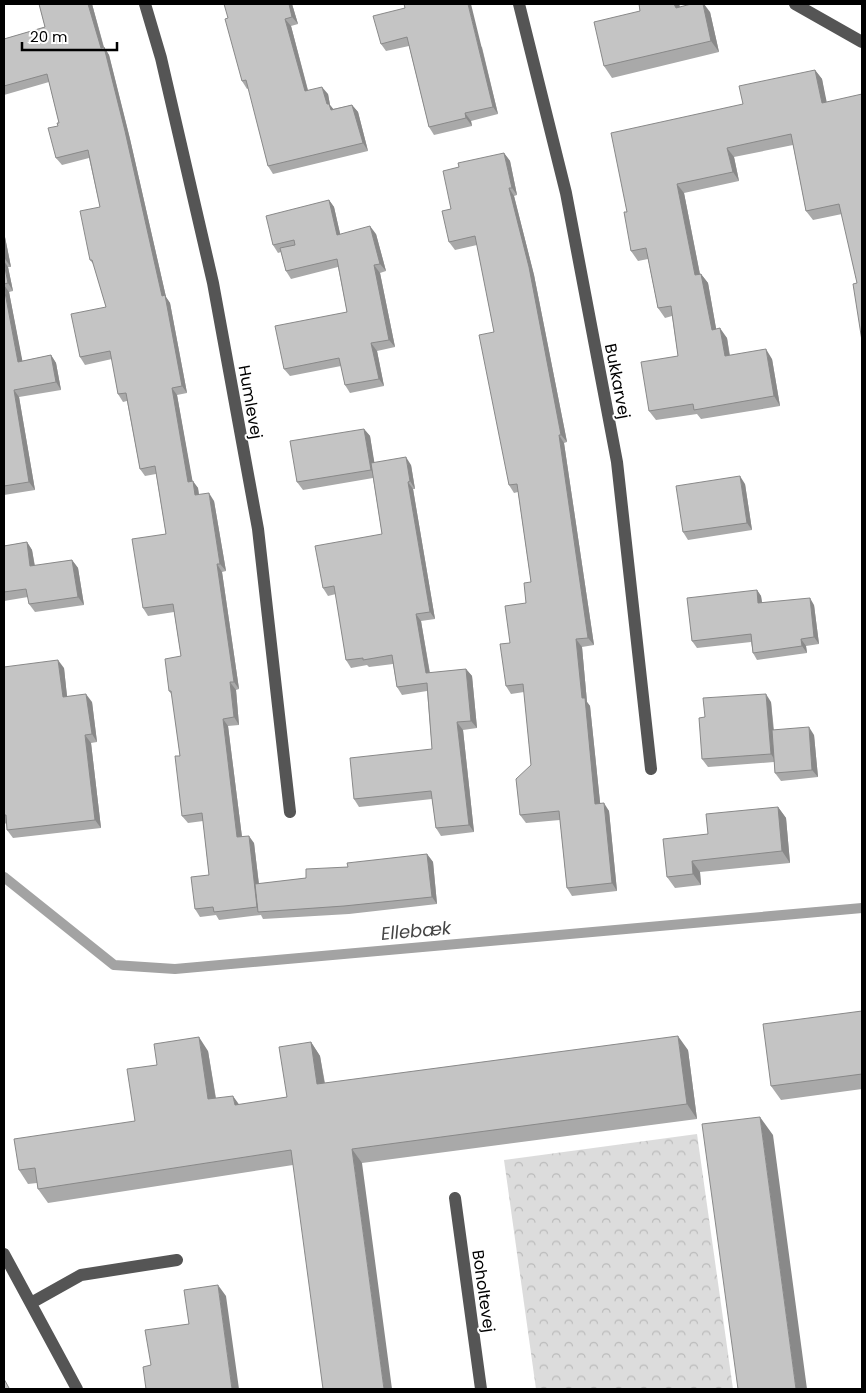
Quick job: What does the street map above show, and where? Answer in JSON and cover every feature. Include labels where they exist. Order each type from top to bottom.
[{"type":"street","name":"Humlevej","points":[[145,4],[162,58],[213,283],[251,489],[258,529],[290,812]]},
{"type":"street","name":"Bukkarvej","points":[[519,4],[566,193],[617,462],[651,770]]},
{"type":"street","points":[[795,4],[862,42]]},
{"type":"street","name":"Boholtevej","points":[[455,1198],[481,1389]]},
{"type":"street","points":[[4,1254],[77,1389]]},
{"type":"street","points":[[31,1303],[81,1275],[177,1260]]},
{"type":"green space","points":[[697,1134],[733,1389],[536,1389],[504,1160]]},
{"type":"building","points":[[39,4],[88,4],[101,48],[104,47],[162,296],[165,295],[182,386],[172,388],[188,482],[193,481],[195,495],[209,493],[220,564],[217,564],[234,682],[230,682],[234,717],[223,719],[237,837],[249,836],[257,907],[214,912],[213,907],[195,909],[191,877],[209,875],[202,813],[182,816],[175,756],[180,756],[165,659],[181,656],[173,604],[143,608],[132,539],[166,534],[155,466],[140,469],[126,393],[118,394],[110,351],[80,357],[71,314],[106,307],[92,260],[90,260],[80,211],[100,207],[88,150],[56,158],[48,128],[58,126],[57,123],[59,123],[47,74],[4,86],[4,39],[45,27]]},
{"type":"building","points":[[224,4],[289,4],[292,17],[285,19],[305,91],[322,87],[327,104],[329,104],[331,110],[352,105],[363,143],[268,166],[246,80],[242,81],[225,19],[228,18]]},
{"type":"building","points":[[404,4],[468,4],[493,107],[465,113],[466,118],[429,127],[407,37],[381,44],[373,16],[405,8]]},
{"type":"building","points":[[639,4],[674,4],[676,8],[691,4],[703,4],[711,41],[604,66],[594,22],[640,11]]},
{"type":"building","points":[[815,70],[822,103],[862,94],[862,341],[853,284],[857,283],[839,204],[806,211],[791,134],[727,148],[733,172],[677,184],[695,275],[701,274],[712,330],[720,328],[725,356],[766,349],[774,396],[694,410],[693,404],[649,411],[641,362],[678,356],[671,306],[658,308],[646,248],[631,251],[624,212],[627,212],[611,133],[743,104],[739,86]]},
{"type":"building","points":[[504,153],[512,188],[509,188],[529,267],[561,435],[559,435],[588,638],[576,639],[582,698],[585,698],[595,804],[604,803],[612,883],[567,888],[559,811],[520,815],[516,779],[531,765],[523,684],[506,686],[500,644],[510,643],[505,606],[526,603],[524,583],[531,582],[517,484],[509,485],[479,335],[494,332],[475,236],[449,242],[442,211],[451,209],[443,171],[459,167],[458,163]]},
{"type":"building","points":[[329,200],[337,235],[370,226],[380,264],[374,265],[389,340],[371,343],[379,379],[345,385],[339,358],[284,369],[275,326],[347,312],[337,259],[286,271],[280,248],[295,245],[294,240],[273,245],[266,216]]},
{"type":"building","points":[[4,263],[8,283],[4,284]]},
{"type":"building","points":[[4,287],[18,362],[51,355],[56,382],[14,390],[29,482],[4,486]]},
{"type":"building","points":[[364,429],[371,470],[297,482],[290,441]]},
{"type":"building","points":[[406,457],[410,481],[408,482],[430,612],[416,614],[426,673],[466,669],[471,721],[457,722],[469,825],[436,828],[431,791],[354,799],[350,758],[432,749],[427,683],[397,687],[392,655],[363,660],[363,658],[346,660],[334,586],[323,588],[315,546],[382,534],[371,463]]},
{"type":"building","points":[[740,476],[747,523],[683,532],[676,486]]},
{"type":"building","points":[[27,542],[30,566],[72,560],[78,597],[29,604],[26,589],[4,592],[4,546]]},
{"type":"building","points":[[757,590],[758,603],[810,598],[814,637],[801,639],[802,646],[753,653],[751,634],[692,641],[687,598]]},
{"type":"building","points":[[58,660],[63,697],[86,694],[92,734],[85,735],[95,820],[7,830],[6,815],[4,815],[4,667]]},
{"type":"building","points":[[766,694],[771,754],[702,759],[699,718],[705,717],[703,698]]},
{"type":"building","points":[[809,727],[812,770],[775,773],[772,730]]},
{"type":"building","points":[[778,807],[782,851],[692,861],[693,874],[667,877],[663,839],[708,834],[706,814]]},
{"type":"building","points":[[427,854],[432,897],[258,912],[255,884],[306,878],[306,869],[348,867],[347,863]]},
{"type":"building","points":[[862,1011],[862,1074],[771,1086],[763,1024]]},
{"type":"building","points":[[678,1036],[687,1104],[352,1149],[384,1389],[323,1389],[291,1150],[38,1189],[35,1168],[19,1170],[14,1139],[135,1121],[127,1069],[157,1065],[154,1044],[199,1037],[208,1099],[233,1096],[235,1105],[287,1097],[279,1047],[311,1042],[317,1084]]},
{"type":"building","points":[[760,1117],[796,1389],[738,1389],[702,1124]]},
{"type":"building","points":[[218,1285],[232,1389],[146,1389],[143,1367],[151,1365],[145,1330],[189,1324],[184,1290]]},
{"type":"building","points":[[4,1379],[9,1388],[7,1389],[4,1389]]},
{"type":"waterway","name":"Ellebæk","points":[[4,877],[114,965],[175,969],[862,908]]}]
